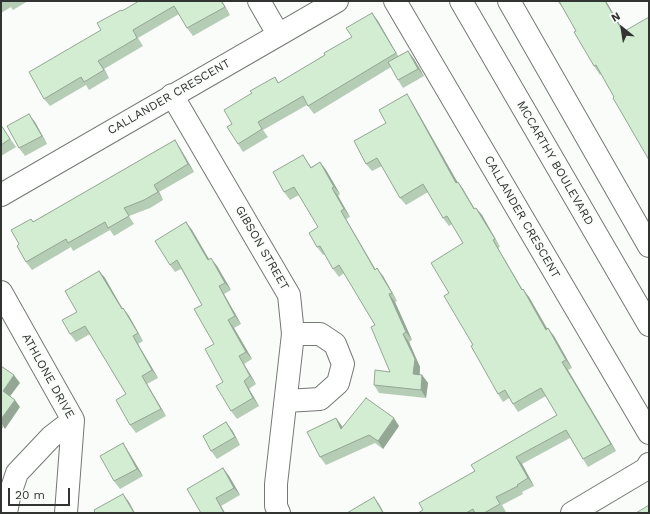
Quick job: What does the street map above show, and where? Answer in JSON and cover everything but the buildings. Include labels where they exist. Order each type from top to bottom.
[{"type":"street","points":[[259,1],[278,34]]},
{"type":"street","name":"CALLANDER CRESCENT","points":[[1,195],[337,1]]},
{"type":"street","name":"CALLANDER CRESCENT","points":[[395,1],[649,433]]},
{"type":"street","name":"MCCARTHY BOULEVARD","points":[[461,1],[649,326]]},
{"type":"street","points":[[509,1],[649,246]]},
{"type":"street","name":"GIBSON STREET","points":[[172,95],[289,295],[293,334],[276,484],[276,506],[279,513]]},
{"type":"street","name":"ATHLONE DRIVE","points":[[1,292],[73,420],[66,513]]},
{"type":"street","points":[[286,401],[320,399],[338,383],[343,364],[335,344],[320,334],[293,334]]},
{"type":"street","points":[[6,513],[9,497],[17,473],[51,436],[73,420]]},
{"type":"street","points":[[572,513],[646,469],[649,464]]}]
